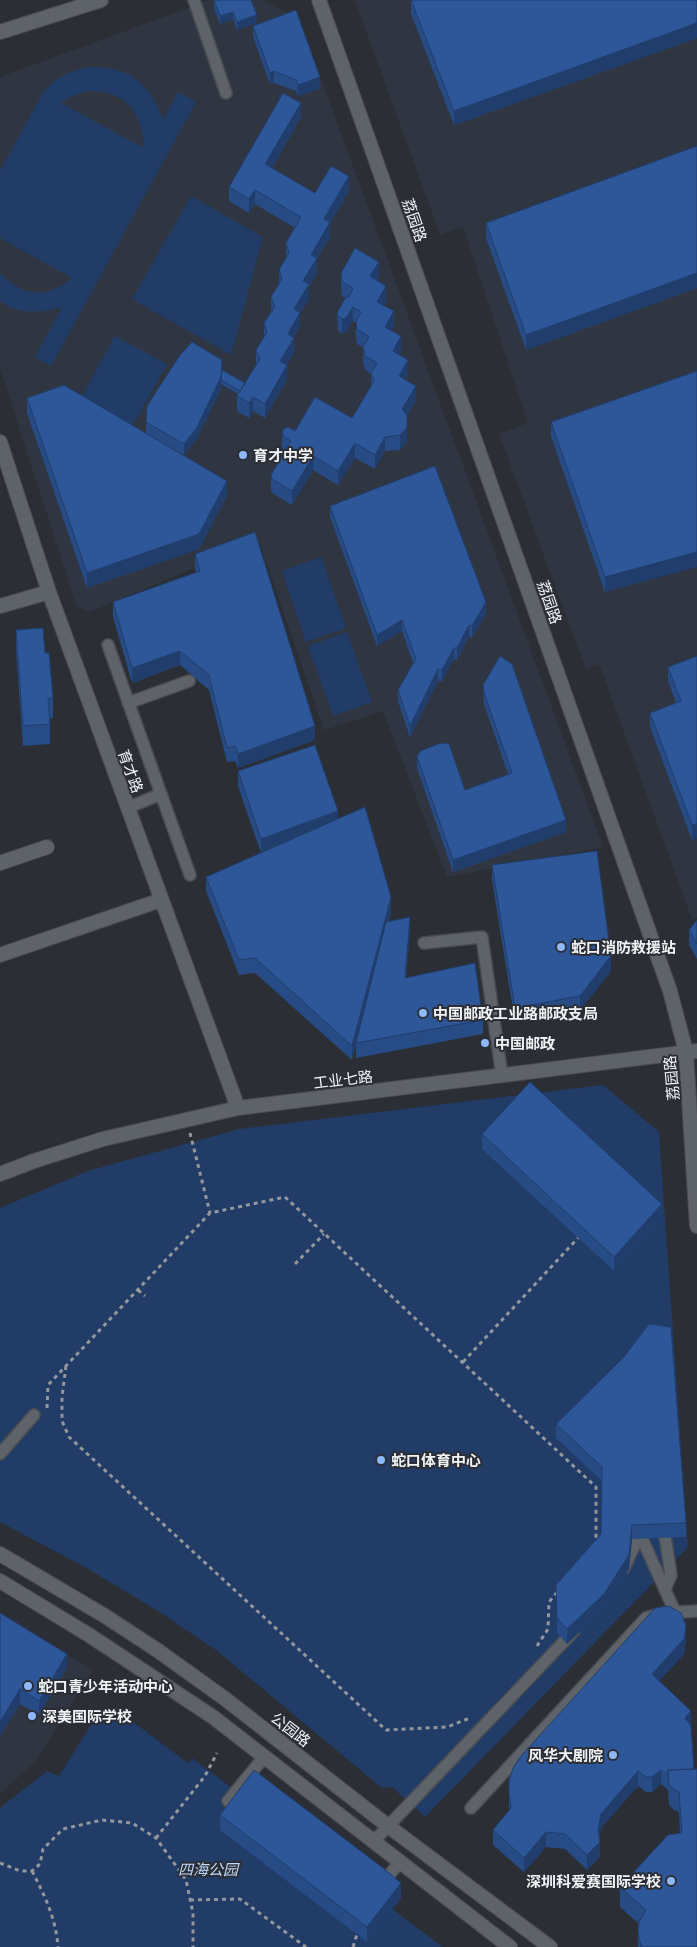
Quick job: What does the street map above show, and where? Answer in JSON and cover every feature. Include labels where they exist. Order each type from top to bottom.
[{"type":"street","points":[[0,32],[101,0]]},
{"type":"street","name":"荔园路","points":[[320,0],[692,1052],[697,1226]]},
{"type":"street","name":"育才路","points":[[0,442],[49,592],[238,1108]]},
{"type":"street","points":[[0,606],[49,592]]},
{"type":"street","points":[[0,863],[46,847]]},
{"type":"street","points":[[0,955],[161,900]]},
{"type":"street","name":"工业七路","points":[[0,1174],[34,1161],[103,1140],[238,1108],[692,1052]]},
{"type":"street","name":"公园路","points":[[0,1554],[105,1616],[157,1650],[224,1698],[388,1826],[550,1947]]},
{"type":"street","points":[[0,1581],[149,1673],[213,1717],[510,1947]]},
{"type":"lane","points":[[194,0],[226,93]]},
{"type":"lane","points":[[108,645],[190,875]]},
{"type":"lane","points":[[128,703],[189,681]]},
{"type":"lane","points":[[128,808],[161,794]]},
{"type":"lane","points":[[424,943],[482,937],[502,1076]]},
{"type":"lane","points":[[0,1454],[34,1415]]},
{"type":"lane","points":[[663,1514],[671,1575],[665,1590]]},
{"type":"lane","points":[[617,1580],[640,1534],[642,1516]]},
{"type":"lane","points":[[640,1534],[675,1612]]},
{"type":"lane","points":[[471,1808],[646,1618],[656,1614],[697,1611]]},
{"type":"lane","points":[[374,1842],[581,1624]]},
{"type":"lane","points":[[237,1808],[228,1801],[264,1757]]},
{"type":"lane","points":[[383,1882],[400,1862]]},
{"type":"path","points":[[186,1119],[210,1213]]},
{"type":"path","points":[[47,1411],[48,1385],[210,1213],[285,1198],[596,1487],[596,1548]]},
{"type":"path","points":[[295,1264],[324,1234]]},
{"type":"path","points":[[463,1362],[578,1238]]},
{"type":"path","points":[[138,1290],[146,1296]]},
{"type":"path","points":[[66,1365],[62,1396],[62,1420],[69,1438],[386,1730],[447,1727],[478,1715],[471,1721]]},
{"type":"path","points":[[536,1648],[548,1629],[549,1602],[561,1588]]},
{"type":"path","points":[[156,1838],[205,1776],[217,1753]]},
{"type":"path","points":[[0,1863],[20,1871],[32,1871],[40,1864],[43,1849],[63,1829],[102,1820],[132,1823],[156,1838],[186,1880],[193,1913],[193,1947]]},
{"type":"path","points":[[32,1871],[48,1899],[57,1934],[58,1947]]},
{"type":"path","points":[[190,1900],[240,1899],[306,1947]]},
{"type":"path","points":[[353,1947],[357,1934]]},
{"type":"shaded area","name":"育才中学","points":[[210,0],[263,0],[299,19],[603,847],[447,877],[383,711],[324,730],[259,541],[89,612],[77,607],[0,368],[0,77]]},
{"type":"shaded area","points":[[355,0],[697,0],[697,917],[692,919],[599,664],[586,669],[499,434],[528,423],[463,227],[440,235]]},
{"type":"shaded area","name":"深美国际学校","points":[[0,1612],[93,1670],[35,1762],[0,1793]]},
{"type":"green space","points":[[87,67],[102,67],[126,73],[135,78],[151,95],[163,119],[178,92],[196,102],[51,366],[35,357],[62,307],[30,312],[7,306],[0,301],[0,273],[17,287],[35,292],[54,289],[72,278],[0,238],[0,171],[43,92],[56,80],[70,72]],"holes":[[[87,91],[112,94],[129,105],[140,123],[144,148],[61,103]]]},
{"type":"green space","points":[[191,196],[263,237],[231,355],[132,299]]},
{"type":"green space","points":[[115,336],[167,364],[132,427],[80,399]]},
{"type":"green space","points":[[321,557],[346,628],[306,642],[282,571]]},
{"type":"green space","points":[[347,632],[372,702],[333,716],[308,646]]},
{"type":"green space","name":"蛇口体育中心","points":[[603,1085],[659,1132],[688,1547],[425,1817],[392,1787],[382,1788],[216,1650],[155,1609],[85,1567],[0,1522],[0,1208],[88,1171],[239,1129]]},
{"type":"green space","name":"四海公园","points":[[112,1708],[188,1763],[192,1758],[443,1947],[0,1947],[0,1808],[47,1771],[59,1776],[96,1717]]},
{"type":"building","points":[[214,0],[251,0],[257,15],[237,22],[233,12],[220,16]]},
{"type":"building","points":[[411,0],[697,0],[697,23],[454,111]]},
{"type":"building","points":[[296,10],[320,77],[298,85],[296,80],[274,71],[270,73],[253,26]]},
{"type":"building","points":[[283,93],[301,103],[265,164],[315,193],[331,166],[349,176],[324,219],[330,222],[311,255],[317,258],[303,281],[309,284],[294,309],[300,312],[288,334],[294,338],[280,361],[287,365],[265,404],[253,397],[249,403],[237,396],[260,359],[256,350],[267,332],[264,323],[275,307],[271,297],[282,279],[279,270],[289,253],[286,243],[301,217],[255,190],[249,199],[229,187]]},
{"type":"building","points":[[697,146],[697,273],[526,335],[486,223]]},
{"type":"building","points":[[355,248],[379,262],[370,276],[386,286],[377,302],[394,311],[385,327],[401,336],[393,351],[408,360],[399,376],[416,386],[402,409],[407,416],[407,428],[400,435],[385,437],[375,455],[355,443],[338,471],[313,456],[292,491],[272,479],[271,475],[291,441],[283,436],[282,432],[288,427],[295,431],[315,397],[352,418],[374,381],[371,374],[377,363],[365,356],[363,347],[369,337],[357,329],[356,322],[361,312],[353,307],[346,318],[342,319],[337,313],[353,288],[342,282],[341,273]]},
{"type":"building","points":[[192,342],[222,360],[221,377],[196,429],[184,444],[146,422],[147,406],[180,355]]},
{"type":"building","points":[[222,370],[245,383],[240,391],[221,380]]},
{"type":"building","points":[[697,371],[697,552],[605,577],[551,422]]},
{"type":"building","points":[[64,385],[227,481],[199,534],[87,573],[27,398]]},
{"type":"building","points":[[435,466],[486,602],[472,626],[469,625],[457,648],[454,648],[442,670],[438,669],[410,726],[398,690],[416,659],[402,620],[377,635],[330,506]]},
{"type":"building","points":[[255,532],[315,726],[238,754],[235,746],[227,748],[209,675],[180,651],[132,668],[113,602],[200,571],[195,554]]},
{"type":"building","points":[[43,628],[45,653],[49,653],[53,698],[48,699],[50,724],[23,726],[16,630]]},
{"type":"building","points":[[500,656],[512,664],[566,820],[453,860],[417,757],[420,751],[441,743],[449,744],[465,790],[512,773],[484,693],[483,685]]},
{"type":"building","points":[[697,656],[697,824],[692,825],[650,713],[681,701],[668,667]]},
{"type":"building","points":[[315,745],[338,811],[261,839],[238,771]]},
{"type":"building","points":[[365,807],[391,897],[352,1046],[255,958],[239,960],[206,877]]},
{"type":"building","points":[[597,851],[611,956],[580,996],[515,1008],[492,865]]},
{"type":"building","name":"中国邮政工业路邮政支局","points":[[410,917],[405,978],[475,963],[483,1020],[356,1043],[386,922]]},
{"type":"building","points":[[697,920],[697,944],[689,930]]},
{"type":"building","points":[[530,1082],[662,1204],[614,1257],[482,1134]]},
{"type":"building","points":[[649,1324],[671,1327],[686,1523],[632,1525],[629,1555],[604,1594],[567,1629],[557,1618],[556,1585],[601,1534],[602,1467],[556,1424],[623,1358]]},
{"type":"building","name":"风华大剧院","points":[[669,1606],[681,1613],[686,1625],[684,1639],[652,1674],[691,1711],[685,1718],[691,1726],[694,1769],[668,1770],[668,1775],[661,1770],[652,1777],[646,1777],[638,1771],[601,1814],[598,1830],[600,1842],[587,1855],[565,1834],[546,1832],[524,1858],[493,1830],[511,1808],[509,1780],[514,1766],[655,1608]]},
{"type":"building","name":"蛇口青少年活动中心","points":[[0,1613],[67,1654],[39,1701],[20,1689],[0,1722]]},
{"type":"building","name":"深圳科爱赛国际学校","points":[[697,1769],[697,1947],[642,1947],[638,1930],[639,1922],[646,1910],[620,1887],[668,1835],[682,1833],[679,1792],[669,1785],[668,1770]]},
{"type":"building","points":[[254,1770],[401,1883],[367,1927],[220,1815]]},
{"type":"place","name":"育才中学","points":[[243,455]]},
{"type":"place","name":"蛇口消防救援站","points":[[561,947]]},
{"type":"place","name":"中国邮政工业路邮政支局","points":[[423,1013]]},
{"type":"place","name":"中国邮政","points":[[485,1043]]},
{"type":"place","name":"蛇口体育中心","points":[[381,1460]]},
{"type":"place","name":"蛇口青少年活动中心","points":[[28,1686]]},
{"type":"place","name":"深美国际学校","points":[[32,1716]]},
{"type":"place","name":"风华大剧院","points":[[613,1755]]},
{"type":"place","name":"深圳科爱赛国际学校","points":[[671,1881]]}]
